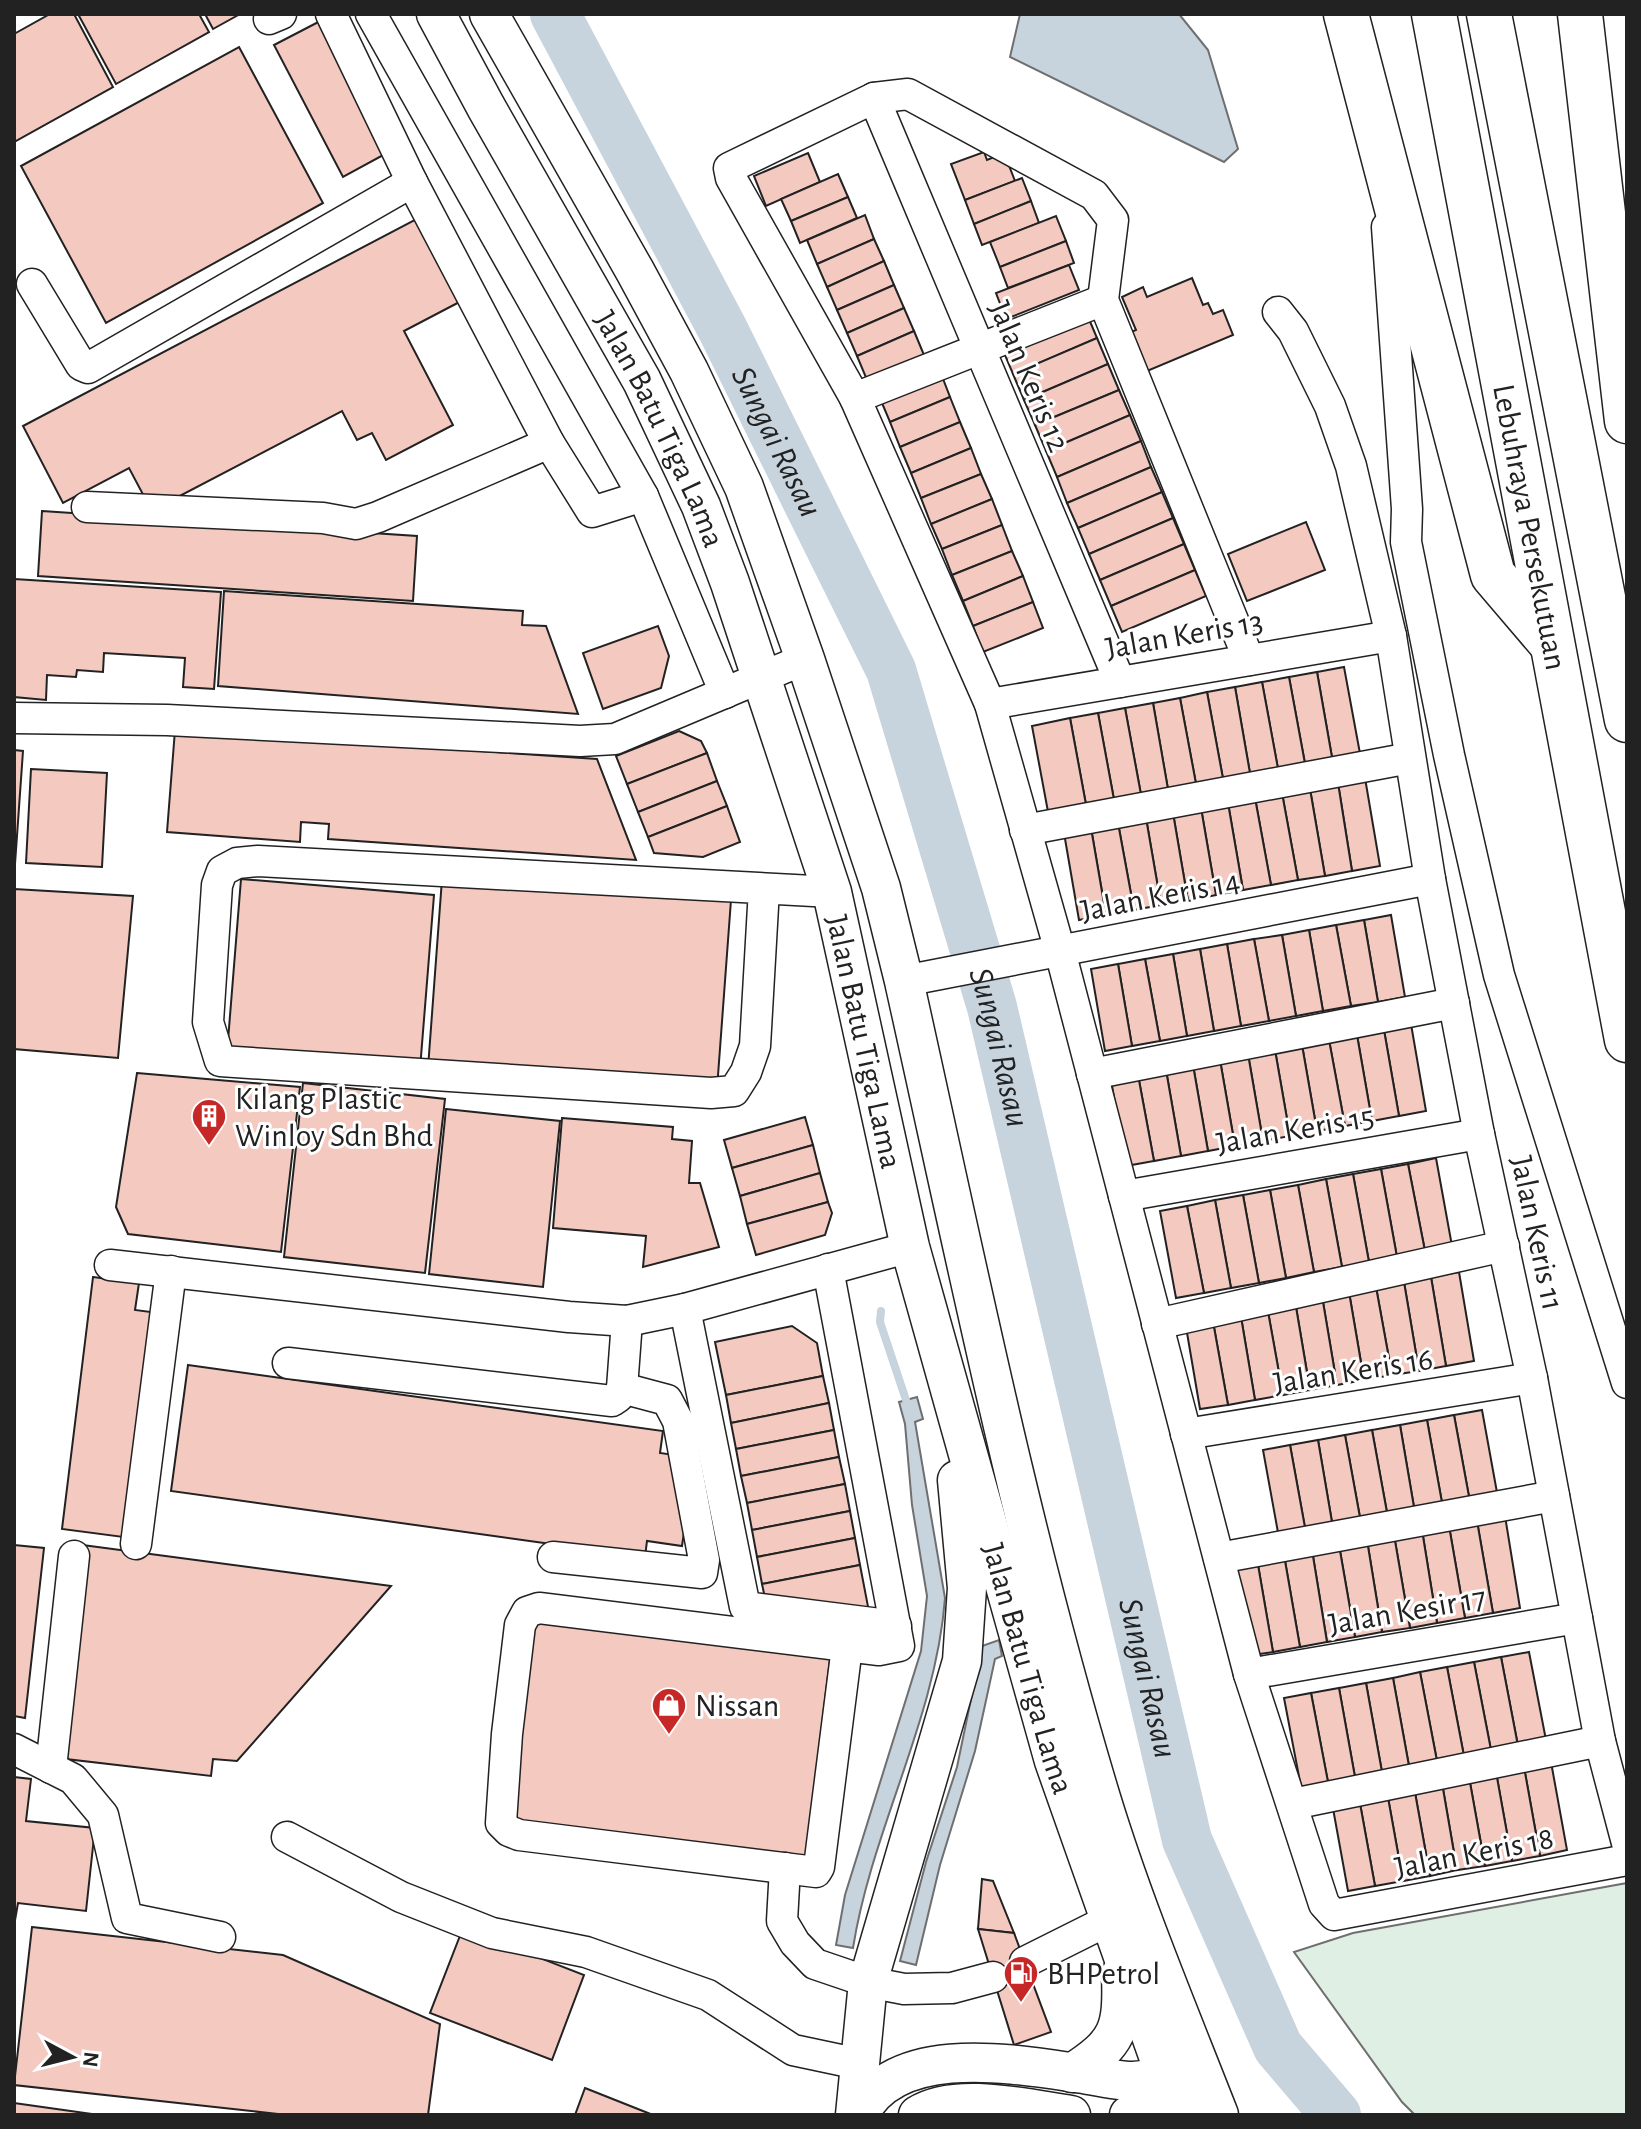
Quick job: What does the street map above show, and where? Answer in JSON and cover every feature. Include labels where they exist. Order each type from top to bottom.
[{"type":"highway","points":[[1346,14],[1493,575],[1553,645]]},
{"type":"highway","name":"Lebuhraya Persekutuan","points":[[1434,14],[1627,1040]]},
{"type":"highway","name":"Lebuhraya Persekutuan","points":[[1489,14],[1627,720]]},
{"type":"highway","points":[[1580,14],[1613,199],[1627,421]]},
{"type":"main road","name":"Jalan Batu Tiga Lama","points":[[436,14],[642,381],[701,506],[730,583],[832,892],[910,1247],[1054,1761],[1172,2098]]},
{"type":"main road","name":"Jalan Batu Tiga Lama","points":[[489,14],[689,371],[744,487],[805,659],[881,888],[1030,1546],[1102,1800],[1170,1992],[1210,2089]]},
{"type":"main road","points":[[857,2115],[868,1982],[962,1661],[967,1588],[949,1386]]},
{"type":"main road","points":[[1072,2073],[1109,2045],[1118,2026],[1122,2003],[1115,1936]]},
{"type":"main road","points":[[857,2115],[864,2104],[885,2086],[931,2066],[957,2062],[1131,2081],[1172,2098]]},
{"type":"main road","points":[[1129,2115],[1172,2098],[1210,2089]]},
{"type":"main road","points":[[918,2115],[953,2103],[1071,2115]]},
{"type":"street","points":[[331,14],[412,182],[549,443],[592,512],[643,496]]},
{"type":"street","points":[[371,14],[643,496],[725,693]]},
{"type":"street","points":[[1249,660],[1103,300],[1113,220],[1094,195],[908,94],[874,98],[729,168],[731,178],[855,398],[990,704],[1060,951],[1249,1674],[1293,1804],[1600,1741]]},
{"type":"street","name":"Jalan Keris 12","points":[[874,98],[1120,682]]},
{"type":"street","points":[[1381,146],[1407,509],[1406,542],[1449,755],[1499,975],[1627,1383]]},
{"type":"street","points":[[32,284],[81,365],[88,368],[412,182]]},
{"type":"street","points":[[855,398],[1103,300]]},
{"type":"street","name":"Jalan Keris 11","points":[[1278,312],[1293,331],[1330,406],[1351,466],[1391,636],[1430,879],[1479,1134],[1532,1378],[1600,1741],[1627,1843]]},
{"type":"street","points":[[87,507],[323,518],[356,524],[549,443]]},
{"type":"street","name":"Jalan Keris 13","points":[[990,704],[1391,636]]},
{"type":"street","points":[[14,718],[167,720],[580,741],[615,739],[805,659]]},
{"type":"street","points":[[1025,830],[1410,758]]},
{"type":"street","points":[[764,889],[755,1046],[746,1072],[734,1091],[711,1093],[220,1061],[208,1022],[217,885],[222,871],[237,863],[258,861],[832,892]]},
{"type":"street","name":"Jalan Keris 14","points":[[904,981],[1430,879]]},
{"type":"street","points":[[1092,1074],[1454,1003]]},
{"type":"street","name":"Jalan Keris 15","points":[[1124,1196],[1479,1134]]},
{"type":"street","points":[[1157,1324],[1504,1246]]},
{"type":"street","points":[[110,1265],[627,1321],[685,1309],[910,1247]]},
{"type":"street","points":[[828,1269],[899,1646],[879,1650],[539,1608],[527,1612],[520,1625],[507,1734],[501,1823],[519,1835],[816,1872],[847,1647]]},
{"type":"street","points":[[136,1544],[171,1271]]},
{"type":"street","points":[[685,1309],[745,1607],[896,1626]]},
{"type":"street","points":[[288,1363],[612,1401],[622,1388],[627,1321]]},
{"type":"street","name":"Jalan Keris 16","points":[[1186,1434],[1532,1378]]},
{"type":"street","points":[[553,1557],[702,1573],[704,1568],[678,1421],[667,1400],[622,1388]]},
{"type":"street","points":[[1219,1558],[1554,1496]]},
{"type":"street","points":[[51,1768],[74,1556]]},
{"type":"street","name":"Jalan Kesir 17","points":[[1249,1674],[1577,1618]]},
{"type":"street","points":[[14,1749],[73,1779],[103,1815],[127,1918],[220,1937]]},
{"type":"street","name":"Jalan Keris 18","points":[[1293,1804],[1324,1904],[1334,1915],[1627,1860]]},
{"type":"street","points":[[287,1837],[414,1902],[492,1933],[586,1952],[708,1995],[793,2050],[859,2064]]},
{"type":"street","points":[[785,1868],[782,1921],[795,1943],[815,1964],[868,1982],[904,1989],[932,1990],[993,1977]]},
{"type":"street","points":[[1025,1962],[1115,1936]]},
{"type":"green space","points":[[1627,1883],[1627,2115],[1415,2115],[1402,2102],[1294,1952],[1353,1933]]},
{"type":"shaded area","points":[[1020,14],[1179,14],[1208,50],[1238,149],[1224,162],[1010,57]]},
{"type":"shaded area","points":[[917,1397],[923,1419],[915,1422],[945,1598],[930,1687],[874,1860],[853,1948],[836,1945],[845,1895],[921,1651],[927,1596],[912,1505],[905,1424],[899,1402]]},
{"type":"shaded area","points":[[999,1640],[1002,1656],[995,1659],[975,1751],[940,1865],[916,1965],[900,1961],[926,1862],[957,1767],[982,1646]]},
{"type":"building","points":[[50,14],[74,14],[113,87],[14,142],[14,34]]},
{"type":"building","points":[[78,14],[199,14],[209,32],[116,84]]},
{"type":"building","points":[[205,14],[240,14],[213,29]]},
{"type":"building","points":[[328,17],[387,153],[343,177],[274,45]]},
{"type":"building","points":[[239,47],[323,203],[106,323],[21,166]]},
{"type":"building","points":[[984,152],[987,160],[1004,153],[1015,181],[965,200],[951,164]]},
{"type":"building","points":[[808,153],[820,182],[766,206],[754,176]]},
{"type":"building","points":[[838,174],[848,197],[791,221],[781,199]]},
{"type":"building","points":[[1022,178],[1031,201],[974,224],[965,200]]},
{"type":"building","points":[[848,197],[857,218],[800,243],[791,221]]},
{"type":"building","points":[[1031,201],[1039,223],[982,245],[974,224]]},
{"type":"building","points":[[426,214],[469,297],[404,331],[453,425],[386,460],[372,433],[357,440],[342,411],[174,499],[147,502],[129,468],[63,503],[23,426]]},
{"type":"building","points":[[865,215],[874,239],[817,264],[807,240]]},
{"type":"building","points":[[1056,216],[1066,241],[1000,267],[990,242]]},
{"type":"building","points":[[874,239],[884,261],[827,287],[817,264]]},
{"type":"building","points":[[1066,241],[1074,263],[1008,288],[1000,267]]},
{"type":"building","points":[[884,261],[894,285],[837,310],[827,287]]},
{"type":"building","points":[[1069,265],[1079,290],[1006,319],[996,293]]},
{"type":"building","points":[[1192,278],[1203,305],[1208,303],[1213,314],[1223,310],[1233,335],[1140,374],[1124,335],[1136,330],[1122,297],[1143,287],[1147,297]]},
{"type":"building","points":[[894,285],[904,308],[847,333],[837,310]]},
{"type":"building","points":[[904,308],[914,331],[857,356],[847,333]]},
{"type":"building","points":[[1086,312],[1097,338],[1013,374],[1002,348]]},
{"type":"building","points":[[914,331],[924,355],[867,380],[857,356]]},
{"type":"building","points":[[1097,338],[1108,364],[1024,400],[1013,374]]},
{"type":"building","points":[[1108,364],[1119,390],[1035,425],[1024,400]]},
{"type":"building","points":[[940,371],[950,397],[890,422],[879,396]]},
{"type":"building","points":[[1119,390],[1130,415],[1046,451],[1035,425]]},
{"type":"building","points":[[950,397],[960,422],[900,447],[890,422]]},
{"type":"building","points":[[1130,415],[1141,441],[1057,477],[1046,451]]},
{"type":"building","points":[[960,422],[971,448],[911,473],[900,447]]},
{"type":"building","points":[[1141,441],[1151,467],[1067,503],[1057,477]]},
{"type":"building","points":[[971,448],[981,474],[921,498],[911,473]]},
{"type":"building","points":[[1151,467],[1162,492],[1078,528],[1067,503]]},
{"type":"building","points":[[981,474],[992,499],[931,524],[921,498]]},
{"type":"building","points":[[1162,492],[1173,518],[1089,554],[1078,528]]},
{"type":"building","points":[[992,499],[1002,525],[942,549],[931,524]]},
{"type":"building","points":[[42,511],[417,536],[413,601],[38,576]]},
{"type":"building","points":[[1173,518],[1184,544],[1100,580],[1089,554]]},
{"type":"building","points":[[1306,522],[1325,570],[1247,601],[1228,554]]},
{"type":"building","points":[[1002,525],[1012,551],[952,575],[942,549]]},
{"type":"building","points":[[1184,544],[1195,570],[1111,606],[1100,580]]},
{"type":"building","points":[[1012,551],[1023,576],[963,601],[952,575]]},
{"type":"building","points":[[1195,570],[1206,596],[1122,632],[1111,606]]},
{"type":"building","points":[[1023,576],[1033,602],[973,626],[963,601]]},
{"type":"building","points":[[14,579],[221,592],[214,689],[183,687],[185,658],[104,653],[103,672],[77,670],[76,677],[47,675],[46,700],[14,697]]},
{"type":"building","points":[[224,591],[523,611],[522,625],[546,626],[578,714],[218,686]]},
{"type":"building","points":[[1033,602],[1043,628],[983,652],[973,626]]},
{"type":"building","points":[[658,626],[669,656],[661,688],[603,709],[583,653]]},
{"type":"building","points":[[1344,667],[1361,759],[1333,763],[1317,672]]},
{"type":"building","points":[[1317,672],[1333,763],[1306,769],[1289,677]]},
{"type":"building","points":[[1289,677],[1306,769],[1279,774],[1262,682]]},
{"type":"building","points":[[1262,682],[1279,774],[1251,779],[1235,687]]},
{"type":"building","points":[[1235,687],[1251,779],[1224,784],[1207,692]]},
{"type":"building","points":[[1207,692],[1224,784],[1197,789],[1180,698]]},
{"type":"building","points":[[1180,698],[1197,789],[1169,795],[1153,703]]},
{"type":"building","points":[[1153,703],[1169,795],[1142,800],[1125,708]]},
{"type":"building","points":[[1125,708],[1142,800],[1115,805],[1098,713]]},
{"type":"building","points":[[1098,713],[1115,805],[1087,810],[1070,718]]},
{"type":"building","points":[[1070,718],[1087,810],[1049,817],[1032,726]]},
{"type":"building","points":[[175,730],[597,759],[636,860],[328,839],[329,824],[301,822],[300,842],[167,832]]},
{"type":"building","points":[[679,731],[701,741],[707,753],[627,784],[616,756]]},
{"type":"building","points":[[14,750],[23,751],[15,864],[14,864]]},
{"type":"building","points":[[707,753],[717,781],[638,812],[627,784]]},
{"type":"building","points":[[31,769],[107,773],[102,867],[26,863]]},
{"type":"building","points":[[1365,778],[1380,866],[1352,871],[1338,783]]},
{"type":"building","points":[[717,781],[727,806],[648,837],[638,812]]},
{"type":"building","points":[[1338,783],[1352,871],[1325,876],[1310,789]]},
{"type":"building","points":[[1310,789],[1325,876],[1298,880],[1282,793]]},
{"type":"building","points":[[1282,793],[1298,880],[1271,885],[1255,798]]},
{"type":"building","points":[[1255,798],[1271,885],[1243,890],[1228,803]]},
{"type":"building","points":[[1228,803],[1243,890],[1216,895],[1201,808]]},
{"type":"building","points":[[727,806],[740,842],[703,857],[654,853],[648,837]]},
{"type":"building","points":[[1201,808],[1216,895],[1188,901],[1173,813]]},
{"type":"building","points":[[1173,813],[1188,901],[1161,905],[1146,818]]},
{"type":"building","points":[[1146,818],[1161,905],[1134,910],[1118,823]]},
{"type":"building","points":[[1118,823],[1134,910],[1106,915],[1091,828]]},
{"type":"building","points":[[1091,828],[1106,915],[1079,920],[1064,833]]},
{"type":"building","points":[[241,879],[434,895],[420,1069],[227,1053]]},
{"type":"building","points":[[442,879],[731,900],[717,1089],[428,1068]]},
{"type":"building","points":[[14,889],[133,896],[118,1058],[14,1049]]},
{"type":"building","points":[[1391,915],[1405,997],[1378,1002],[1364,920]]},
{"type":"building","points":[[1364,920],[1378,1002],[1351,1006],[1336,925]]},
{"type":"building","points":[[1336,925],[1351,1006],[1323,1011],[1309,930]]},
{"type":"building","points":[[1309,930],[1323,1011],[1296,1016],[1282,935]]},
{"type":"building","points":[[1282,935],[1296,1016],[1269,1021],[1254,939]]},
{"type":"building","points":[[1254,939],[1269,1021],[1241,1026],[1227,944]]},
{"type":"building","points":[[1227,944],[1241,1026],[1214,1031],[1200,949]]},
{"type":"building","points":[[1200,949],[1214,1031],[1187,1036],[1173,954]]},
{"type":"building","points":[[1173,954],[1187,1036],[1160,1041],[1145,959]]},
{"type":"building","points":[[1145,959],[1160,1041],[1132,1046],[1118,964]]},
{"type":"building","points":[[1118,964],[1132,1046],[1105,1051],[1091,969]]},
{"type":"building","points":[[1411,1024],[1426,1111],[1399,1116],[1384,1030]]},
{"type":"building","points":[[1384,1030],[1399,1116],[1372,1121],[1357,1035]]},
{"type":"building","points":[[1357,1035],[1372,1121],[1345,1126],[1329,1040]]},
{"type":"building","points":[[1329,1040],[1345,1126],[1317,1131],[1302,1045]]},
{"type":"building","points":[[1302,1045],[1317,1131],[1290,1136],[1275,1050]]},
{"type":"building","points":[[1275,1050],[1290,1136],[1263,1141],[1248,1054]]},
{"type":"building","points":[[1248,1054],[1263,1141],[1235,1146],[1220,1060]]},
{"type":"building","points":[[1220,1060],[1235,1146],[1208,1151],[1193,1065]]},
{"type":"building","points":[[1193,1065],[1208,1151],[1181,1156],[1166,1070]]},
{"type":"building","points":[[1166,1070],[1181,1156],[1154,1161],[1138,1075]]},
{"type":"building","name":"Kilang Plastic Winloy Sdn Bhd","points":[[137,1073],[300,1087],[281,1252],[128,1234],[116,1207]]},
{"type":"building","points":[[1138,1075],[1154,1161],[1126,1166],[1111,1080]]},
{"type":"building","points":[[303,1083],[445,1099],[425,1273],[284,1257]]},
{"type":"building","points":[[446,1109],[560,1121],[543,1287],[429,1274]]},
{"type":"building","points":[[805,1117],[813,1145],[732,1168],[724,1140]]},
{"type":"building","points":[[562,1118],[673,1127],[672,1139],[692,1141],[689,1183],[700,1183],[719,1247],[643,1267],[646,1236],[553,1228]]},
{"type":"building","points":[[813,1145],[820,1173],[740,1196],[732,1168]]},
{"type":"building","points":[[1436,1158],[1452,1246],[1425,1251],[1408,1164]]},
{"type":"building","points":[[1408,1164],[1425,1251],[1397,1257],[1381,1169]]},
{"type":"building","points":[[1381,1169],[1397,1257],[1369,1262],[1353,1174]]},
{"type":"building","points":[[820,1173],[828,1202],[747,1224],[740,1196]]},
{"type":"building","points":[[1353,1174],[1369,1262],[1342,1267],[1326,1179]]},
{"type":"building","points":[[1326,1179],[1342,1267],[1314,1272],[1298,1185]]},
{"type":"building","points":[[1298,1185],[1314,1272],[1286,1278],[1270,1190]]},
{"type":"building","points":[[1270,1190],[1286,1278],[1259,1283],[1243,1195]]},
{"type":"building","points":[[1243,1195],[1259,1283],[1231,1288],[1215,1200]]},
{"type":"building","points":[[1215,1200],[1231,1288],[1204,1293],[1187,1206]]},
{"type":"building","points":[[828,1202],[832,1213],[825,1235],[756,1255],[747,1224]]},
{"type":"building","points":[[1187,1206],[1204,1293],[1176,1298],[1160,1211]]},
{"type":"building","points":[[1459,1272],[1474,1361],[1446,1366],[1431,1277]]},
{"type":"building","points":[[93,1277],[139,1283],[135,1310],[151,1312],[123,1537],[62,1529]]},
{"type":"building","points":[[1431,1277],[1446,1366],[1419,1371],[1404,1282]]},
{"type":"building","points":[[1404,1282],[1419,1371],[1392,1375],[1376,1287]]},
{"type":"building","points":[[1376,1287],[1392,1375],[1364,1380],[1349,1292]]},
{"type":"building","points":[[1349,1292],[1364,1380],[1337,1385],[1322,1296]]},
{"type":"building","points":[[1322,1296],[1337,1385],[1310,1390],[1295,1301]]},
{"type":"building","points":[[1295,1301],[1310,1390],[1283,1395],[1267,1306]]},
{"type":"building","points":[[1267,1306],[1283,1395],[1255,1400],[1240,1311]]},
{"type":"building","points":[[1240,1311],[1255,1400],[1228,1405],[1212,1316]]},
{"type":"building","points":[[1212,1316],[1228,1405],[1200,1409],[1185,1321]]},
{"type":"building","points":[[792,1326],[817,1343],[823,1376],[726,1395],[715,1342]]},
{"type":"building","points":[[188,1365],[663,1431],[660,1453],[695,1458],[682,1546],[647,1541],[645,1557],[171,1491]]},
{"type":"building","points":[[823,1376],[829,1403],[731,1423],[726,1395]]},
{"type":"building","points":[[829,1403],[834,1430],[736,1449],[731,1423]]},
{"type":"building","points":[[1482,1410],[1498,1498],[1470,1502],[1454,1415]]},
{"type":"building","points":[[1454,1415],[1470,1502],[1443,1508],[1427,1420]]},
{"type":"building","points":[[1427,1420],[1443,1508],[1415,1513],[1400,1425]]},
{"type":"building","points":[[1400,1425],[1415,1513],[1388,1518],[1372,1430]]},
{"type":"building","points":[[834,1430],[839,1457],[741,1476],[736,1449]]},
{"type":"building","points":[[1372,1430],[1388,1518],[1361,1523],[1345,1435]]},
{"type":"building","points":[[1345,1435],[1361,1523],[1333,1528],[1318,1440]]},
{"type":"building","points":[[1318,1440],[1333,1528],[1306,1533],[1290,1445]]},
{"type":"building","points":[[1290,1445],[1306,1533],[1279,1538],[1263,1450]]},
{"type":"building","points":[[839,1457],[845,1484],[747,1503],[741,1476]]},
{"type":"building","points":[[845,1484],[850,1511],[752,1530],[747,1503]]},
{"type":"building","points":[[850,1511],[855,1538],[757,1557],[752,1530]]},
{"type":"building","points":[[1505,1516],[1520,1608],[1493,1613],[1477,1521]]},
{"type":"building","points":[[1477,1521],[1493,1613],[1465,1618],[1449,1526]]},
{"type":"building","points":[[1449,1526],[1465,1618],[1437,1623],[1422,1530]]},
{"type":"building","points":[[1422,1530],[1437,1623],[1410,1628],[1394,1535]]},
{"type":"building","points":[[1394,1535],[1410,1628],[1382,1632],[1367,1540]]},
{"type":"building","points":[[855,1538],[860,1565],[762,1584],[757,1557]]},
{"type":"building","points":[[1367,1540],[1382,1632],[1355,1637],[1339,1545]]},
{"type":"building","points":[[75,1544],[391,1586],[237,1761],[213,1759],[211,1776],[49,1757]]},
{"type":"building","points":[[14,1545],[44,1548],[25,1718],[14,1716]]},
{"type":"building","points":[[1339,1545],[1355,1637],[1327,1642],[1312,1550]]},
{"type":"building","points":[[1312,1550],[1327,1642],[1300,1647],[1284,1555]]},
{"type":"building","points":[[1284,1555],[1300,1647],[1273,1652],[1257,1559]]},
{"type":"building","points":[[1257,1559],[1273,1652],[1245,1656],[1229,1564]]},
{"type":"building","points":[[860,1565],[870,1617],[766,1603],[762,1584]]},
{"type":"building","name":"Nissan","points":[[532,1616],[831,1651],[806,1856],[508,1821]]},
{"type":"building","points":[[1529,1652],[1546,1740],[1518,1746],[1501,1657]]},
{"type":"building","points":[[1501,1657],[1518,1746],[1491,1750],[1474,1662]]},
{"type":"building","points":[[1474,1662],[1491,1750],[1464,1756],[1447,1667]]},
{"type":"building","points":[[1447,1667],[1464,1756],[1437,1761],[1420,1672]]},
{"type":"building","points":[[1420,1672],[1437,1761],[1409,1766],[1393,1678]]},
{"type":"building","points":[[1393,1678],[1409,1766],[1382,1772],[1366,1683]]},
{"type":"building","points":[[1366,1683],[1382,1772],[1355,1777],[1339,1688]]},
{"type":"building","points":[[1339,1688],[1355,1777],[1328,1782],[1311,1693]]},
{"type":"building","points":[[1311,1693],[1328,1782],[1301,1787],[1284,1698]]},
{"type":"building","points":[[1551,1762],[1567,1850],[1540,1856],[1524,1767]]},
{"type":"building","points":[[1524,1767],[1540,1856],[1512,1861],[1496,1772]]},
{"type":"building","points":[[1496,1772],[1512,1861],[1485,1866],[1469,1777]]},
{"type":"building","points":[[14,1777],[31,1779],[26,1821],[95,1828],[86,1911],[18,1903],[14,1926]]},
{"type":"building","points":[[1469,1777],[1485,1866],[1457,1870],[1442,1783]]},
{"type":"building","points":[[1442,1783],[1457,1870],[1430,1876],[1414,1787]]},
{"type":"building","points":[[1414,1787],[1430,1876],[1403,1881],[1387,1792]]},
{"type":"building","points":[[1387,1792],[1403,1881],[1375,1886],[1359,1798]]},
{"type":"building","points":[[1359,1798],[1375,1886],[1348,1891],[1332,1803]]},
{"type":"building","points":[[982,1879],[993,1881],[1014,1933],[978,1929]]},
{"type":"building","points":[[32,1927],[283,1955],[440,2024],[428,2115],[287,2115],[14,2085]]},
{"type":"building","points":[[463,1928],[584,1975],[552,2060],[430,2013]]},
{"type":"building","name":"BHPetrol","points":[[978,1929],[1014,1933],[1051,2032],[1014,2045]]},
{"type":"building","points":[[585,2088],[653,2115],[575,2115]]},
{"type":"building","points":[[14,2103],[99,2115],[14,2115]]},
{"type":"waterway","name":"Sungai Rasau","points":[[555,14],[723,330],[891,670],[992,1007],[1187,1840],[1278,2047],[1336,2115]]},
{"type":"waterway","points":[[881,1311],[880,1322],[906,1400]]},
{"type":"place","name":"Kilang Plastic Winloy Sdn Bhd","points":[[209,1147]]},
{"type":"place","name":"Nissan","points":[[669,1736]]},
{"type":"place","name":"BHPetrol","points":[[1021,2004]]}]
